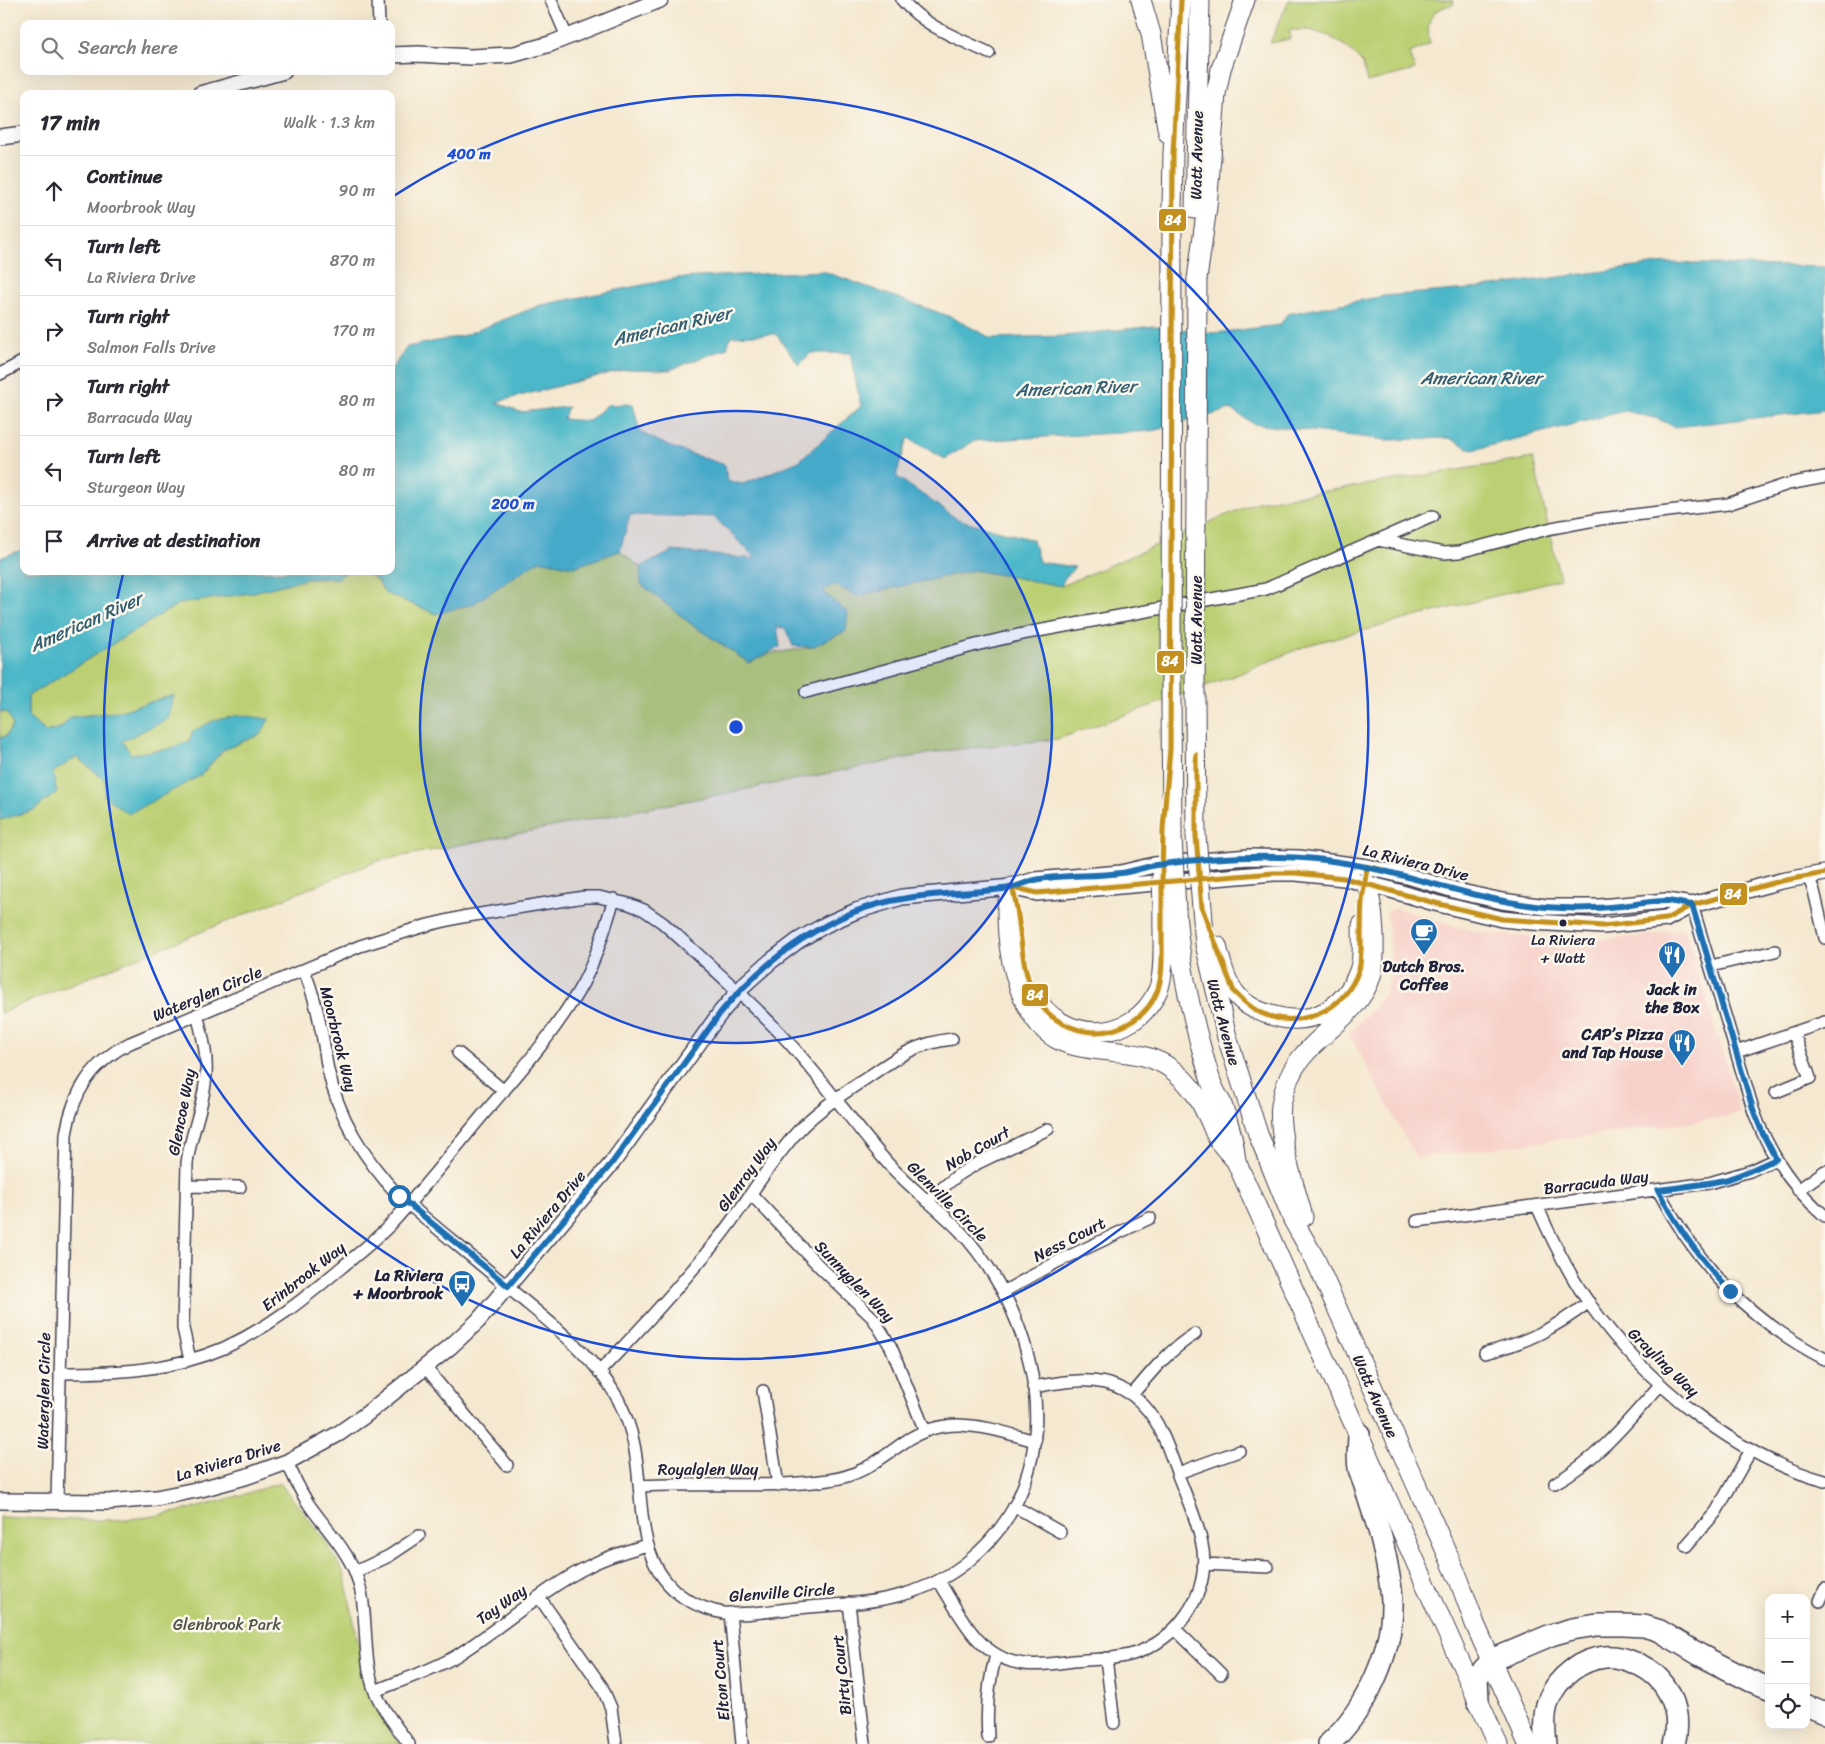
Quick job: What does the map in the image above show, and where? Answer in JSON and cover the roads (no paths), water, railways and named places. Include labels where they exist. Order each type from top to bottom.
[{"type":"highway","points":[[1329,1744],[1342,1732],[1360,1708],[1372,1687],[1381,1663],[1389,1630],[1392,1602],[1389,1573],[1381,1540],[1359,1468],[1359,1434]]},
{"type":"highway","points":[[1478,1701],[1477,1677],[1492,1660],[1543,1638],[1572,1629],[1597,1625],[1644,1626],[1668,1635],[1708,1659],[1765,1686]]},
{"type":"highway","points":[[1546,1744],[1545,1715],[1549,1698],[1564,1677],[1586,1662],[1605,1657],[1625,1659],[1643,1666],[1659,1678],[1673,1702],[1677,1715],[1677,1731],[1674,1744]]},
{"type":"highway","points":[[1810,1707],[1825,1713]]},
{"type":"main road","points":[[1140,0],[1151,34],[1161,86],[1163,110],[1173,154]]},
{"type":"main road","name":"Watt Avenue","points":[[1180,0],[1172,209],[1170,749],[1167,837],[1169,910],[1177,924],[1186,980],[1210,1081],[1233,1136],[1236,1161],[1498,1744]]},
{"type":"main road","name":"Watt Avenue","points":[[1200,0],[1201,208],[1197,279],[1196,836],[1205,944],[1227,1038],[1258,1134],[1293,1220],[1315,1259],[1459,1580],[1528,1744]]},
{"type":"main road","points":[[1201,208],[1221,69],[1245,0]]},
{"type":"main road","points":[[1202,908],[1234,992],[1243,1001],[1261,1013],[1288,1020],[1310,1018],[1328,1010],[1341,1000],[1352,985],[1360,968],[1362,899],[1366,883]]},
{"type":"main road","points":[[1315,1259],[1287,1155],[1281,1107],[1288,1082],[1301,1058],[1354,1006],[1362,995],[1372,973],[1374,951],[1372,900],[1366,883]]},
{"type":"main road","points":[[1012,888],[1019,911],[1023,965],[1038,1003],[1057,1020],[1068,1026],[1093,1032],[1106,1032],[1123,1027],[1140,1017],[1150,1004],[1159,989],[1169,910]]},
{"type":"main road","points":[[1012,888],[1006,912],[1008,939],[1015,973],[1023,1000],[1046,1032],[1067,1044],[1093,1049],[1121,1051],[1149,1058],[1173,1070],[1192,1090],[1205,1111],[1219,1141],[1236,1161]]},
{"type":"street","points":[[378,0],[379,20]]},
{"type":"street","points":[[551,0],[567,37]]},
{"type":"street","points":[[395,55],[491,57],[530,51],[660,0]]},
{"type":"street","points":[[902,0],[921,18],[934,27],[989,53]]},
{"type":"street","points":[[223,90],[271,75]]},
{"type":"street","points":[[0,137],[20,134]]},
{"type":"street","points":[[0,374],[20,363]]},
{"type":"street","points":[[1378,540],[1444,553],[1459,552],[1552,528],[1600,519],[1693,510],[1728,504],[1788,484],[1825,477]]},
{"type":"street","points":[[806,692],[981,643],[1266,589],[1433,516]]},
{"type":"street","name":"La Riviera Drive","points":[[0,1501],[108,1502],[172,1495],[245,1477],[287,1462],[338,1434],[364,1416],[425,1367],[478,1321],[612,1163],[721,1012],[738,992],[792,944],[827,924],[856,911],[902,897],[1012,888],[1035,880],[1121,873],[1154,865],[1249,857],[1299,858],[1375,869],[1502,901],[1546,907],[1600,908],[1666,901],[1692,905]]},
{"type":"street","name":"La Riviera Drive","points":[[1012,888],[1036,893],[1274,873],[1296,873],[1344,878],[1502,919],[1619,926],[1666,919],[1692,905],[1781,881],[1825,873]]},
{"type":"street","points":[[1808,876],[1814,891],[1825,938]]},
{"type":"street","name":"Waterglen Circle","points":[[57,1502],[66,1134],[73,1104],[88,1076],[110,1054],[130,1042],[394,935],[462,917],[584,897],[614,899],[644,910],[657,918],[738,992]]},
{"type":"street","name":"Erinbrook Way","points":[[60,1373],[151,1369],[190,1360],[222,1348],[252,1334],[278,1318],[299,1303],[375,1239],[409,1204],[504,1091],[562,1016],[582,984],[599,949],[614,899]]},
{"type":"street","points":[[1692,905],[1754,1112],[1763,1134],[1776,1159],[1798,1190],[1825,1216]]},
{"type":"street","points":[[1532,922],[1549,916],[1586,918],[1600,908]]},
{"type":"street","points":[[1711,966],[1775,951]]},
{"type":"street","name":"Moorbrook Way","points":[[304,970],[313,996],[335,1095],[344,1119],[366,1157],[382,1177],[409,1204],[508,1286]]},
{"type":"street","name":"Glenville Circle","points":[[508,1286],[561,1332],[609,1384],[625,1414],[634,1447],[647,1545],[656,1568],[676,1592],[689,1601],[704,1608],[730,1614],[849,1603],[900,1596],[939,1581],[971,1559],[997,1532],[1014,1506],[1028,1473],[1035,1441],[1036,1423],[1033,1386],[1028,1359],[1020,1330],[1003,1292],[972,1245],[959,1230],[889,1165],[780,1033],[738,992]]},
{"type":"street","name":"Glencoe Way","points":[[190,1360],[183,1328],[189,1148],[206,1082],[205,1044],[198,1014]]},
{"type":"street","points":[[1736,1052],[1825,1022]]},
{"type":"street","points":[[1776,1092],[1810,1078],[1794,1034]]},
{"type":"street","name":"Glenroy Way","points":[[599,1372],[677,1290],[720,1237],[783,1149],[800,1129],[825,1106],[911,1049],[952,1039]]},
{"type":"street","points":[[458,1053],[504,1091]]},
{"type":"street","name":"Nob Court","points":[[927,1201],[958,1175],[978,1163],[1048,1130]]},
{"type":"street","name":"Barracuda Way","points":[[1417,1221],[1709,1184],[1730,1179],[1776,1159]]},
{"type":"street","points":[[1798,1190],[1825,1171]]},
{"type":"street","points":[[187,1186],[240,1187]]},
{"type":"street","points":[[1658,1190],[1696,1253],[1730,1291],[1768,1324],[1825,1359]]},
{"type":"street","name":"Sunnyglen Way","points":[[751,1194],[878,1325],[891,1347],[925,1431]]},
{"type":"street","name":"Grayling Way","points":[[1537,1206],[1555,1246],[1589,1302],[1631,1356],[1660,1385],[1707,1422],[1750,1450],[1786,1468],[1825,1482]]},
{"type":"street","name":"Ness Court","points":[[1003,1292],[1057,1262],[1150,1218]]},
{"type":"street","points":[[1486,1353],[1526,1341],[1547,1332],[1589,1302]]},
{"type":"street","points":[[1132,1395],[1167,1356],[1195,1334]]},
{"type":"street","points":[[425,1367],[508,1465]]},
{"type":"street","points":[[939,1581],[976,1640],[996,1655],[1009,1661],[1025,1664],[1106,1658],[1132,1654],[1148,1648],[1175,1629],[1189,1611],[1197,1595],[1203,1564],[1200,1534],[1161,1430],[1145,1405],[1132,1395],[1108,1383],[1094,1380],[1033,1386]]},
{"type":"street","points":[[1555,1483],[1582,1466],[1601,1450],[1660,1385]]},
{"type":"street","name":"Royalglen Way","points":[[763,1391],[778,1485]]},
{"type":"street","name":"Royalglen Way","points":[[639,1486],[679,1484],[778,1485],[828,1480],[856,1473],[873,1465],[903,1443],[925,1431],[949,1425],[974,1425],[1035,1441]]},
{"type":"street","points":[[1686,1546],[1716,1512],[1750,1450]]},
{"type":"street","points":[[1178,1473],[1238,1451]]},
{"type":"street","points":[[287,1462],[301,1493],[347,1556],[355,1572],[360,1588],[369,1671],[375,1691],[387,1714],[409,1744]]},
{"type":"street","points":[[1014,1506],[1060,1532]]},
{"type":"street","points":[[355,1572],[389,1556],[419,1536]]},
{"type":"street","name":"Tay Way","points":[[375,1691],[435,1667],[456,1656],[539,1597],[590,1565],[647,1545]]},
{"type":"street","points":[[1203,1564],[1268,1566]]},
{"type":"street","points":[[1820,1601],[1825,1589]]},
{"type":"street","points":[[539,1597],[602,1686],[611,1708],[616,1744]]},
{"type":"street","name":"Birty Court","points":[[849,1603],[865,1744]]},
{"type":"street","name":"Elton Court","points":[[730,1614],[742,1744]]},
{"type":"street","points":[[1175,1629],[1221,1674]]},
{"type":"street","points":[[988,1737],[986,1702],[989,1679],[996,1655]]},
{"type":"street","points":[[1106,1658],[1114,1723]]},
{"type":"water","name":"American River","points":[[1666,263],[1825,267],[1825,410],[1675,427],[1658,419],[1625,411],[1473,450],[1449,438],[1387,440],[1254,424],[1230,409],[1152,431],[974,441],[945,459],[908,438],[896,476],[957,519],[1033,540],[1039,562],[1075,567],[1064,579],[1061,586],[974,570],[857,596],[833,584],[823,592],[848,613],[846,631],[812,647],[793,646],[785,628],[777,627],[780,647],[749,663],[691,624],[641,584],[640,567],[673,551],[756,559],[714,517],[630,515],[620,551],[574,567],[539,560],[473,604],[436,614],[385,593],[378,581],[370,575],[395,575],[395,364],[407,347],[462,336],[541,305],[678,278],[823,271],[951,317],[991,338],[1065,336],[1153,326],[1215,333],[1280,325],[1287,314],[1384,296],[1469,289]],"holes":[[[776,334],[799,365],[811,353],[850,353],[861,406],[799,461],[743,484],[727,481],[725,465],[671,447],[640,432],[633,404],[607,405],[589,421],[563,419],[568,407],[520,412],[496,402],[626,369],[669,370],[727,348],[731,336]]]},
{"type":"water","name":"American River","points":[[20,550],[20,575],[342,575],[338,578],[306,579],[250,593],[178,604],[28,696],[28,717],[46,732],[61,728],[71,717],[117,712],[174,695],[168,719],[122,741],[131,754],[168,749],[189,741],[193,731],[215,720],[240,715],[269,719],[261,734],[223,750],[200,776],[128,814],[104,796],[106,781],[77,757],[52,773],[57,792],[34,810],[0,820],[0,738],[6,736],[13,725],[7,712],[0,712],[0,558]]},
{"type":"place","name":"La Riviera + Watt","points":[[1563,923]]},
{"type":"place","name":"Dutch Bros. Coffee","points":[[1424,956]]},
{"type":"place","name":"Jack in the Box","points":[[1672,979]]},
{"type":"place","name":"CAP’s Pizza and Tap House","points":[[1682,1067]]},
{"type":"place","name":"La Riviera + Moorbrook","points":[[462,1308]]},
{"type":"park label","name":"Glenbrook Park","points":[[227,1624]]}]
